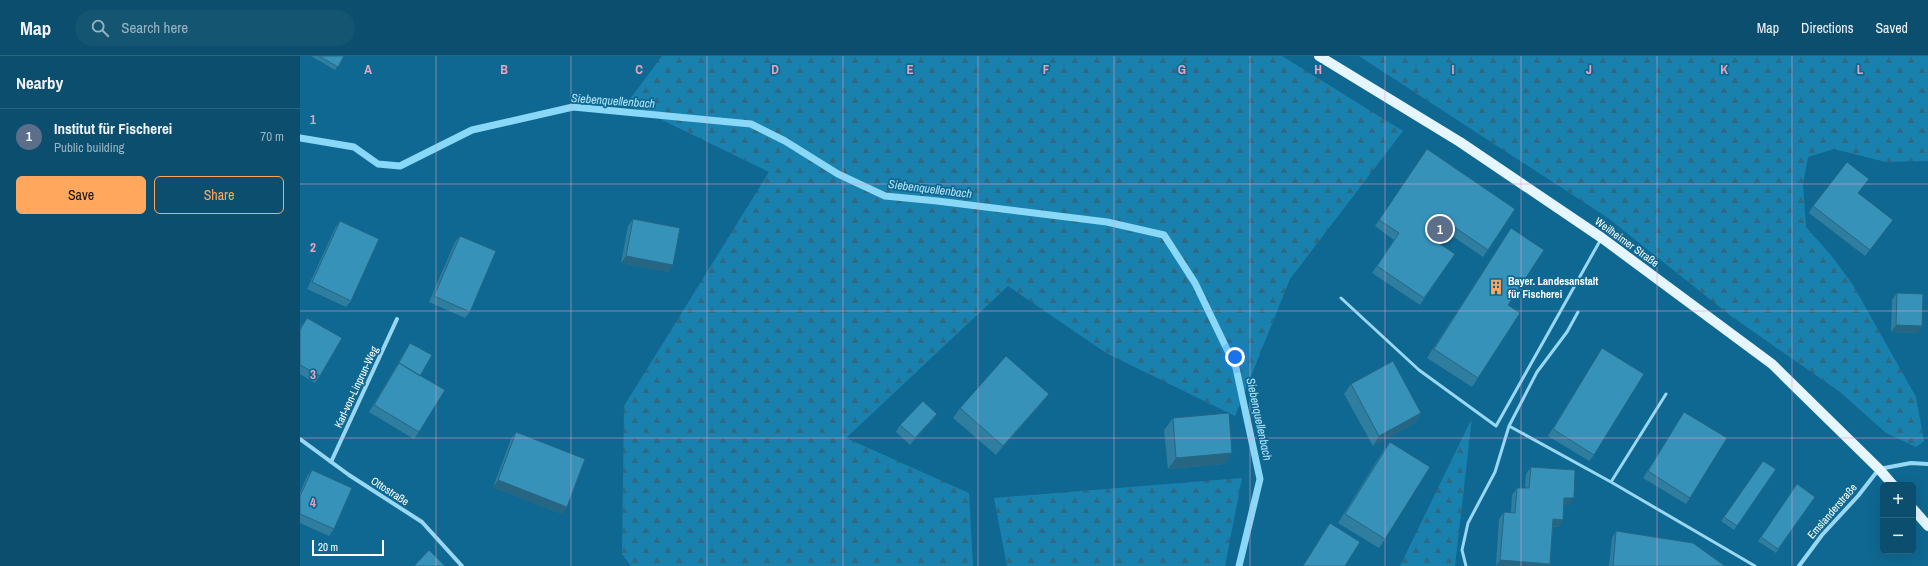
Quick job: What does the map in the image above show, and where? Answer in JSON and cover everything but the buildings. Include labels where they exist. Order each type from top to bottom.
[{"type":"main road","name":"Weilheimer Straße","points":[[1319,56],[1460,142],[1602,238],[1772,364],[1890,482]]},
{"type":"main road","points":[[1916,512],[1928,526]]},
{"type":"street","name":"Karl-von-Linprun-Weg","points":[[331,462],[397,319]]},
{"type":"street","name":"Ottostraße","points":[[300,439],[331,462],[422,522],[462,566]]},
{"type":"street","points":[[1879,469],[1911,463],[1928,464]]},
{"type":"street","name":"Emslanderstraße","points":[[1799,566],[1822,535],[1858,496],[1879,469]]},
{"type":"lane","points":[[1341,298],[1419,370],[1496,426],[1602,238]]},
{"type":"lane","points":[[1466,566],[1462,550],[1468,523],[1495,472],[1509,426],[1537,372],[1567,332],[1578,312]]},
{"type":"lane","points":[[1611,482],[1666,394]]},
{"type":"lane","points":[[1509,426],[1611,482],[1755,566]]},
{"type":"green space","points":[[662,56],[1282,56],[1403,131],[1290,279],[1235,416],[1106,353],[1008,286],[846,438],[969,493],[973,566],[631,566],[622,554],[624,406],[769,172],[627,103]]},
{"type":"green space","points":[[1359,56],[1928,56],[1928,161],[1886,162],[1834,149],[1808,157],[1803,184],[1806,227],[1830,254],[1853,285],[1916,397],[1924,441],[1916,447],[1886,433],[1840,392],[1731,316],[1608,218]]},
{"type":"green space","points":[[1472,418],[1455,566],[1400,566]]},
{"type":"green space","points":[[1242,478],[1225,566],[1007,566],[994,498]]},
{"type":"waterway","name":"Siebenquellenbach","points":[[300,138],[354,147],[378,164],[400,166],[472,130],[573,107],[751,124],[785,141],[838,174],[885,196],[1107,222],[1164,235],[1195,283],[1236,368],[1260,479],[1239,566]]},
{"type":"place","name":"Institut für Fischerei","points":[[1440,229]]},
{"type":"place","name":"Bayer. Landesanstalt für Fischerei","points":[[1496,287]]}]
